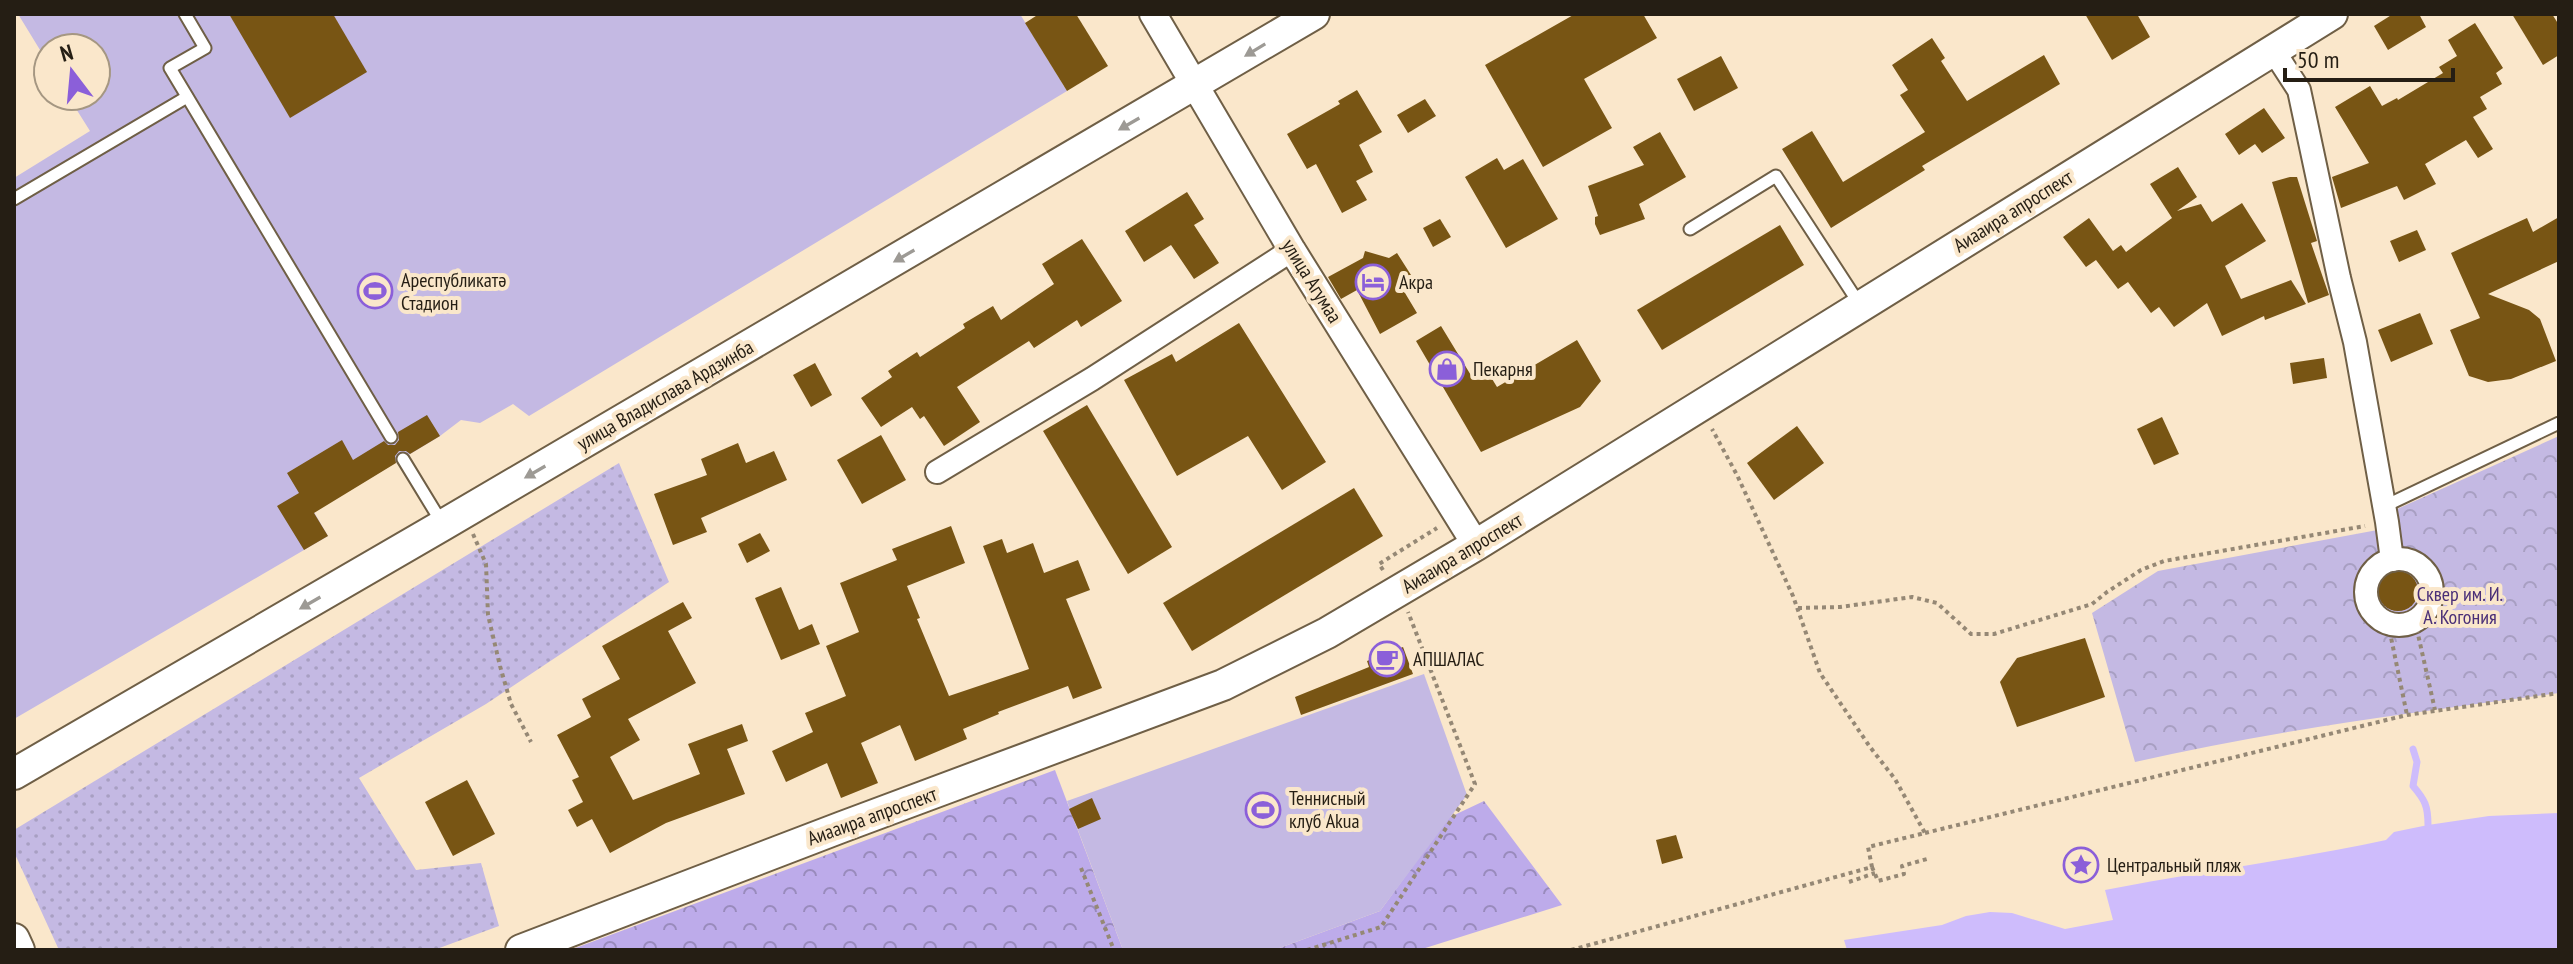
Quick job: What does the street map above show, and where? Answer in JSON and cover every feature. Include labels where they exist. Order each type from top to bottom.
[{"type":"main road","name":"улица Владислава Ардзинба","points":[[14,774],[1314,14]]},
{"type":"main road","name":"Аиааира апроспект","points":[[521,950],[1223,685],[1327,633],[1476,545],[2332,14]]},
{"type":"main road","points":[[14,939],[19,950]]},
{"type":"street","name":"улица Агумаа","points":[[1153,14],[1292,250],[1476,545]]},
{"type":"street","points":[[2273,50],[2299,90],[2355,342],[2392,560]]},
{"type":"street","points":[[937,472],[1092,379],[1292,250]]},
{"type":"street","points":[[2404,559],[2415,563],[2424,570],[2433,591],[2425,613],[2407,624],[2388,623],[2377,617],[2366,596],[2372,573],[2381,564],[2392,560],[2404,559]]},
{"type":"lane","points":[[185,14],[205,48],[170,68],[391,437]]},
{"type":"lane","points":[[14,199],[187,97]]},
{"type":"lane","points":[[1690,229],[1776,176],[1861,306]]},
{"type":"lane","points":[[2386,514],[2559,423]]},
{"type":"lane","points":[[403,459],[453,520]]},
{"type":"path","points":[[1699,406],[1737,475],[1798,608],[1820,673],[1895,779],[1925,833]]},
{"type":"path","points":[[1798,608],[1840,607],[1912,597],[1937,603],[1971,634],[1994,634],[2092,604],[2141,570],[2164,561],[2386,514]]},
{"type":"path","points":[[1307,950],[1381,927],[1475,784],[1408,612],[1379,564],[1457,515]]},
{"type":"path","points":[[453,520],[486,564],[488,615],[511,704],[531,742]]},
{"type":"path","points":[[2415,621],[2435,710]]},
{"type":"path","points":[[2388,623],[2407,715]]},
{"type":"path","points":[[1927,859],[1902,866],[1904,874],[1878,881],[1868,847],[2407,715],[2559,693]]},
{"type":"path","points":[[1571,950],[1872,867]]},
{"type":"path","points":[[1081,868],[1114,950]]},
{"type":"path","points":[[1849,882],[1875,873]]},
{"type":"green space","name":"Ареспубликатә Стадион","points":[[18,14],[1020,14],[1067,91],[529,416],[513,404],[480,423],[461,420],[440,436],[314,512],[328,536],[14,719],[14,178],[90,131],[78,112],[112,112],[112,32],[32,32],[32,37]]},
{"type":"green space","name":"Сквер им. И. А. Когония","points":[[2559,436],[2559,693],[2293,731],[2135,762],[2092,613],[2158,571],[2399,526],[2395,510]]},
{"type":"green space","points":[[619,463],[669,582],[486,704],[359,778],[416,870],[481,863],[499,926],[434,950],[59,950],[14,852],[14,830]]},
{"type":"green space","name":"Теннисный клуб Akua","points":[[1424,674],[1467,795],[1380,911],[1274,950],[1123,950],[1067,801]]},
{"type":"green space","points":[[1055,770],[1123,950],[570,950]]},
{"type":"green space","points":[[1484,801],[1562,905],[1419,950],[1274,950],[1380,911],[1448,818]]},
{"type":"shaded area","points":[[2559,813],[2559,950],[1847,950],[1844,940],[1942,925],[1966,916],[1990,912],[2012,913],[2065,929],[2113,920],[2105,890],[2386,840],[2394,832],[2428,825],[2489,816]]},
{"type":"building","points":[[229,14],[333,14],[367,72],[290,118]]},
{"type":"building","points":[[1039,14],[1076,14],[1108,66],[1067,91],[1025,23]]},
{"type":"building","points":[[1575,14],[1643,14],[1657,38],[1584,79],[1612,128],[1543,167],[1485,65]]},
{"type":"building","points":[[2085,14],[2137,14],[2150,37],[2112,60]]},
{"type":"building","points":[[2393,14],[2419,14],[2426,27],[2388,50],[2374,26]]},
{"type":"building","points":[[2512,14],[2552,14],[2559,25],[2559,55],[2543,65]]},
{"type":"building","points":[[2475,23],[2503,68],[2496,73],[2502,84],[2480,97],[2487,109],[2473,117],[2493,149],[2478,158],[2466,140],[2425,164],[2436,184],[2404,200],[2397,186],[2341,208],[2332,177],[2369,163],[2335,107],[2370,86],[2382,106],[2443,73],[2439,67],[2457,56],[2448,40]]},
{"type":"building","points":[[1932,38],[1945,58],[1941,61],[1967,101],[2044,55],[2060,84],[1922,166],[1925,170],[1831,228],[1782,149],[1812,131],[1843,182],[1925,132],[1900,95],[1908,90],[1892,65]]},
{"type":"building","points":[[1721,56],[1738,88],[1694,111],[1677,79]]},
{"type":"building","points":[[1357,90],[1382,132],[1359,145],[1373,172],[1356,181],[1367,200],[1342,213],[1316,164],[1307,169],[1287,134],[1340,104],[1338,101]]},
{"type":"building","points":[[1425,99],[1436,116],[1408,133],[1397,115]]},
{"type":"building","points":[[2264,108],[2285,138],[2262,153],[2255,144],[2239,155],[2225,134]]},
{"type":"building","points":[[1660,132],[1686,177],[1639,204],[1645,219],[1600,235],[1595,224],[1595,217],[1598,216],[1588,186],[1644,165],[1633,147]]},
{"type":"building","points":[[1497,158],[1504,170],[1523,159],[1558,219],[1506,248],[1465,177]]},
{"type":"building","points":[[2178,167],[2197,197],[2177,211],[2201,204],[2212,222],[2242,203],[2266,241],[2225,266],[2241,299],[2291,280],[2306,304],[2265,320],[2264,316],[2222,336],[2207,303],[2174,327],[2159,307],[2151,313],[2128,282],[2118,289],[2096,260],[2086,267],[2063,237],[2089,218],[2113,251],[2121,245],[2126,252],[2172,218],[2150,184]]},
{"type":"building","points":[[2297,177],[2317,241],[2311,243],[2329,295],[2308,303],[2272,182]]},
{"type":"building","points":[[1187,192],[1204,219],[1194,225],[1219,263],[1194,279],[1171,245],[1144,262],[1125,231]]},
{"type":"building","points":[[2559,217],[2559,261],[2488,294],[2529,310],[2540,319],[2556,361],[2511,379],[2488,382],[2469,376],[2450,330],[2480,318],[2451,253],[2527,218],[2533,232]]},
{"type":"building","points":[[1440,219],[1451,237],[1433,247],[1423,228]]},
{"type":"building","points":[[1780,225],[1804,265],[1662,350],[1637,310]]},
{"type":"building","points":[[2417,230],[2426,250],[2399,262],[2390,241]]},
{"type":"building","points":[[1082,239],[1122,301],[1081,327],[1077,320],[1034,348],[1029,341],[957,387],[980,422],[944,446],[924,416],[920,419],[912,407],[881,427],[861,398],[892,377],[888,371],[917,352],[920,357],[965,328],[963,324],[993,306],[1001,320],[1054,284],[1042,264]]},
{"type":"building","points":[[1365,251],[1389,258],[1397,253],[1411,275],[1399,283],[1417,313],[1380,334],[1357,290],[1341,299],[1328,277],[1363,258]]},
{"type":"building","points":[[2420,313],[2433,344],[2391,362],[2378,330]]},
{"type":"building","points":[[1239,323],[1326,462],[1282,490],[1248,436],[1177,476],[1124,380],[1172,354],[1176,362]]},
{"type":"building","points":[[1441,326],[1472,377],[1486,369],[1497,387],[1577,340],[1601,381],[1580,407],[1481,452],[1416,341]]},
{"type":"building","points":[[2324,358],[2327,378],[2293,384],[2290,363]]},
{"type":"building","points":[[815,363],[832,395],[811,407],[793,375]]},
{"type":"building","points":[[1087,405],[1172,547],[1128,574],[1043,431]]},
{"type":"building","points":[[427,415],[440,436],[410,454],[399,451],[395,456],[396,463],[314,513],[328,536],[304,550],[277,506],[299,493],[287,473],[342,440],[353,460],[384,441],[395,445],[399,440],[398,432]]},
{"type":"building","points":[[2162,417],[2179,454],[2154,465],[2137,429]]},
{"type":"building","points":[[1797,426],[1824,463],[1774,500],[1747,463]]},
{"type":"building","points":[[881,435],[906,480],[862,504],[837,460]]},
{"type":"building","points":[[738,443],[746,463],[774,451],[787,480],[701,518],[707,532],[673,545],[654,494],[707,475],[701,459]]},
{"type":"building","points":[[1354,488],[1383,536],[1192,651],[1163,603]]},
{"type":"building","points":[[951,526],[965,563],[907,586],[920,618],[917,619],[949,696],[1029,669],[983,546],[1002,539],[1007,553],[1033,543],[1044,573],[1078,560],[1090,590],[1066,599],[1102,688],[1073,699],[1068,686],[998,712],[963,729],[967,739],[915,761],[900,725],[861,743],[878,783],[841,798],[827,763],[786,782],[772,751],[813,732],[805,713],[846,696],[826,646],[859,632],[840,583],[897,560],[892,549]]},
{"type":"building","points":[[760,533],[770,551],[747,563],[738,544]]},
{"type":"building","points":[[2398,571],[2412,577],[2418,591],[2412,605],[2398,611],[2384,605],[2378,591],[2384,577]]},
{"type":"building","points":[[781,587],[799,630],[812,624],[820,644],[781,660],[755,598]]},
{"type":"building","points":[[683,602],[692,618],[668,631],[696,683],[628,719],[640,740],[610,757],[633,800],[700,774],[688,744],[742,724],[748,741],[727,749],[745,794],[666,823],[610,853],[592,819],[577,827],[568,810],[583,802],[572,780],[579,777],[557,735],[591,717],[582,699],[620,679],[602,646]]},
{"type":"building","points":[[2085,638],[2105,697],[2017,727],[2000,682],[2017,658]]},
{"type":"building","points":[[1403,647],[1413,674],[1301,715],[1295,697],[1369,667],[1367,661]]},
{"type":"building","points":[[467,780],[495,834],[453,856],[425,802]]},
{"type":"building","points":[[1092,798],[1101,819],[1078,829],[1069,809]]},
{"type":"building","points":[[1676,835],[1683,858],[1662,864],[1656,840]]},
{"type":"waterway","points":[[2413,749],[2417,762],[2413,786],[2425,804],[2428,825]]},
{"type":"place","name":"Акра","points":[[1373,282]]},
{"type":"place","name":"Ареспубликатә Стадион","points":[[375,291]]},
{"type":"place","name":"Пекарня","points":[[1447,369]]},
{"type":"place","name":"АПШАЛАС","points":[[1387,659]]},
{"type":"place","name":"Теннисный клуб Akua","points":[[1263,810]]},
{"type":"place","name":"Центральный пляж","points":[[2081,865]]}]
